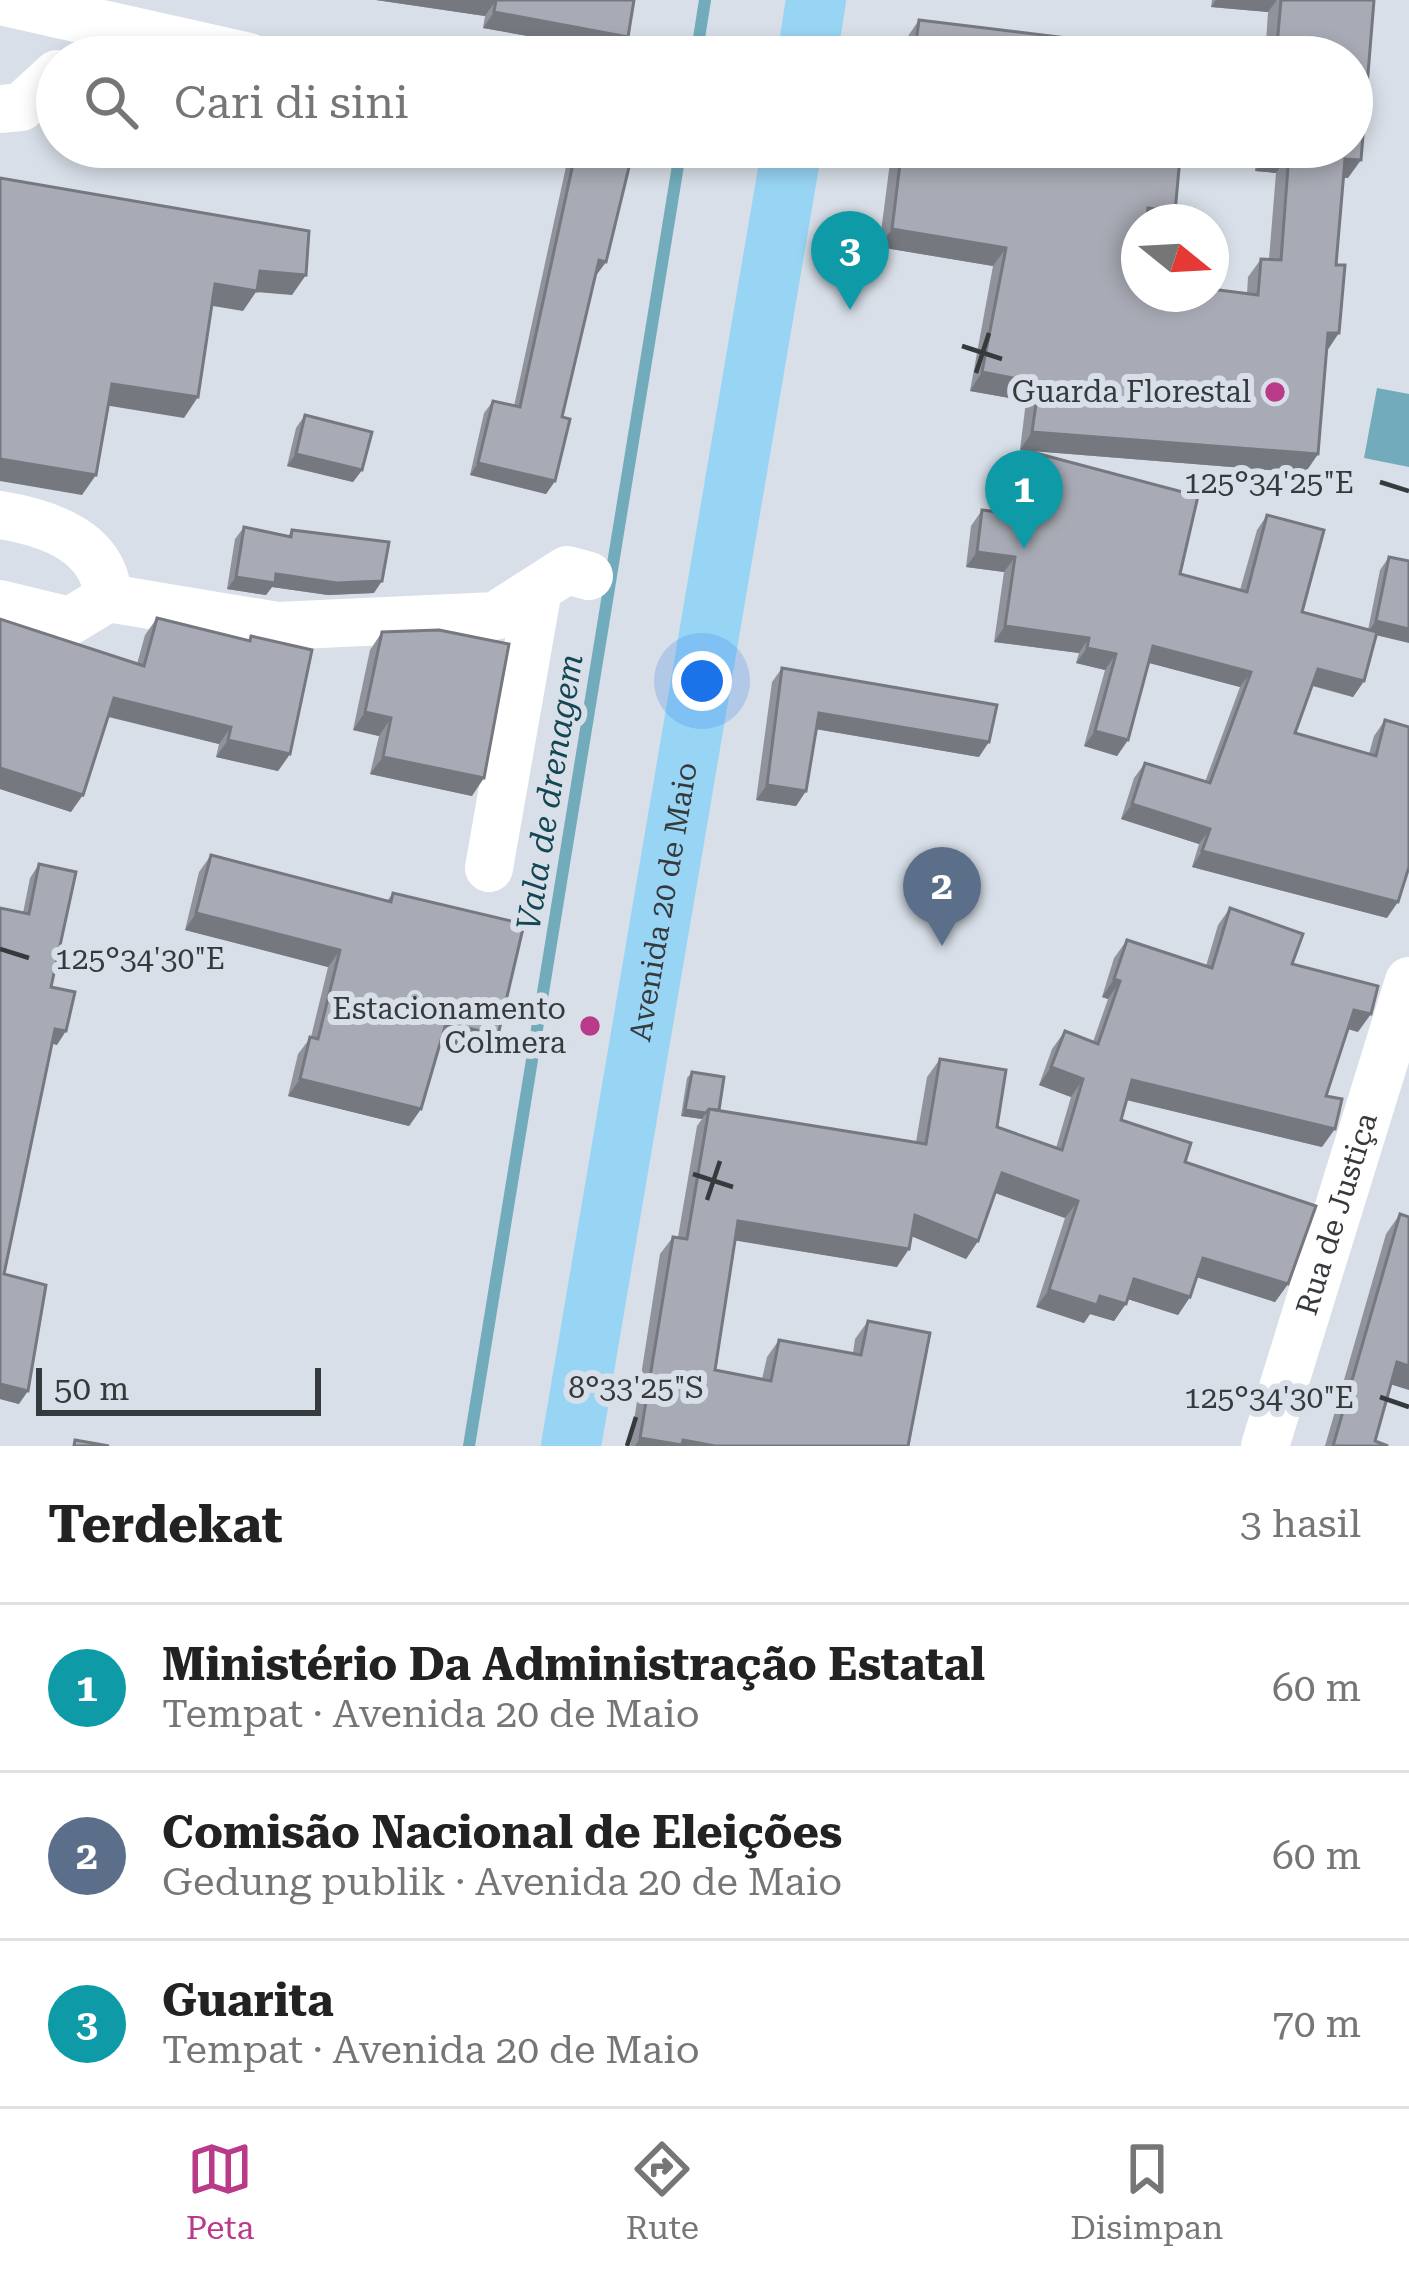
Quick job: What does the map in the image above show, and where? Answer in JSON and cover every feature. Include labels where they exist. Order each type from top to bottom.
[{"type":"main road","points":[[810,36],[816,0]]},
{"type":"main road","name":"Avenida 20 de Maio","points":[[571,1446],[788,168]]},
{"type":"street","points":[[0,1],[141,36]]},
{"type":"street","points":[[0,109],[21,107],[36,93]]},
{"type":"street","points":[[0,515],[74,537],[106,573],[108,598]]},
{"type":"street","points":[[0,604],[70,621],[108,598],[277,626],[495,616],[568,570],[590,576]]},
{"type":"street","points":[[489,868],[538,589]]},
{"type":"street","name":"Rua de Justiça","points":[[1265,1446],[1409,981]]},
{"type":"water","points":[[1377,388],[1409,394],[1409,467],[1364,458]]},
{"type":"building","points":[[496,0],[634,0],[628,36],[494,12]]},
{"type":"building","points":[[1281,0],[1374,0],[1371,36],[1278,36]]},
{"type":"building","points":[[919,20],[1050,36],[917,36]]},
{"type":"building","points":[[572,168],[629,168],[606,262],[599,260],[562,417],[570,419],[555,481],[478,463],[493,401],[520,407]]},
{"type":"building","points":[[899,168],[1179,168],[1176,204],[1121,204],[1121,312],[1229,312],[1229,291],[1258,295],[1261,259],[1281,260],[1288,168],[1344,168],[1336,265],[1345,265],[1339,333],[1328,333],[1318,454],[1032,432],[1039,383],[982,372],[1006,248],[892,229]]},
{"type":"building","points":[[0,178],[309,231],[306,275],[260,271],[257,291],[215,284],[198,397],[112,384],[96,475],[0,459]]},
{"type":"building","points":[[305,415],[372,432],[362,470],[296,454]]},
{"type":"building","points":[[1028,451],[1198,496],[1180,574],[1247,592],[1267,515],[1324,530],[1302,612],[1377,632],[1364,681],[1318,669],[1295,733],[1376,756],[1385,720],[1409,727],[1409,867],[1398,902],[1202,851],[1210,829],[1132,804],[1145,763],[1210,783],[1251,672],[1153,646],[1128,740],[1095,731],[1116,654],[1087,648],[1089,638],[1005,626],[1015,557],[977,552],[982,510],[1020,515]]},
{"type":"building","points":[[244,527],[291,537],[292,530],[389,542],[382,581],[337,583],[276,574],[275,583],[236,577]]},
{"type":"building","points":[[1389,557],[1409,561],[1409,629],[1376,621]]},
{"type":"building","points":[[157,618],[250,641],[251,636],[312,650],[290,754],[228,740],[231,727],[114,698],[83,795],[0,768],[0,619],[144,666]]},
{"type":"building","points":[[439,630],[509,644],[484,778],[383,757],[391,718],[365,712],[382,632]]},
{"type":"building","points":[[782,668],[997,705],[989,742],[819,713],[806,791],[767,785]]},
{"type":"building","points":[[211,855],[391,902],[393,893],[524,924],[498,1035],[446,1023],[421,1109],[300,1079],[310,1037],[318,1039],[340,950],[196,913]]},
{"type":"building","points":[[39,864],[76,872],[51,987],[75,992],[66,1031],[55,1029],[4,1274],[46,1285],[28,1391],[0,1384],[0,908],[29,914]]},
{"type":"building","points":[[1230,908],[1303,934],[1292,964],[1378,986],[1371,1014],[1354,1010],[1326,1096],[1342,1099],[1335,1129],[1132,1080],[1121,1120],[1191,1143],[1185,1162],[1316,1206],[1288,1284],[1203,1258],[1190,1297],[1134,1279],[1126,1304],[1100,1296],[1097,1305],[1049,1290],[1078,1201],[1002,1173],[978,1241],[915,1215],[909,1249],[738,1221],[715,1370],[771,1381],[779,1340],[861,1355],[868,1321],[930,1333],[908,1446],[715,1446],[640,1438],[673,1237],[687,1239],[709,1109],[926,1144],[940,1059],[1006,1070],[997,1127],[1062,1150],[1083,1079],[1051,1067],[1065,1031],[1098,1044],[1120,981],[1114,979],[1127,940],[1212,968]]},
{"type":"building","points":[[692,1072],[724,1077],[719,1110],[685,1110]]},
{"type":"building","points":[[1400,1214],[1409,1217],[1409,1366],[1397,1362],[1375,1441],[1388,1446],[1333,1446]]},
{"type":"building","points":[[75,1440],[109,1446],[74,1446]]},
{"type":"waterway","name":"Vala de drenagem","points":[[699,36],[705,0]]},
{"type":"waterway","name":"Vala de drenagem","points":[[469,1446],[678,168]]},
{"type":"place","name":"Guarita","points":[[850,310]]},
{"type":"place","name":"Guarda Florestal","points":[[1275,392]]},
{"type":"place","name":"Ministério Da Administração Estatal","points":[[1024,549]]},
{"type":"place","name":"Comisão Nacional de Eleições","points":[[942,946]]},
{"type":"place","name":"Estacionamento Colmera","points":[[590,1026]]}]
